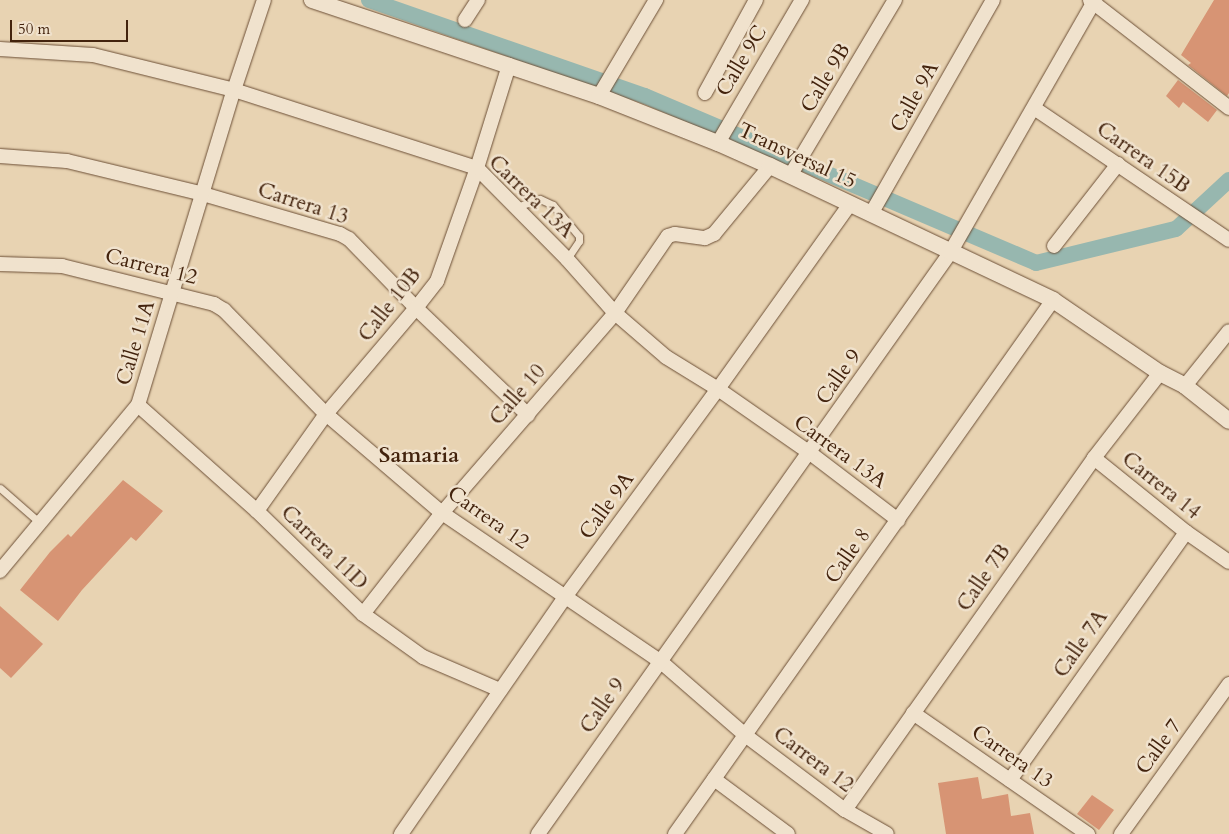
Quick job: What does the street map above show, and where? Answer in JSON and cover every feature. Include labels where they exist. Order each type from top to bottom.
[{"type":"street","name":"Calle 11A","points":[[0,570],[138,405],[234,90],[264,0]]},
{"type":"street","points":[[465,20],[478,0]]},
{"type":"street","points":[[601,93],[656,0]]},
{"type":"street","points":[[705,93],[756,0]]},
{"type":"street","name":"Calle 9C","points":[[722,134],[802,0]]},
{"type":"street","name":"Calle 9B","points":[[796,167],[895,0]]},
{"type":"street","name":"Calle 9A","points":[[875,208],[993,0]]},
{"type":"street","name":"Transversal 15","points":[[322,1],[509,65],[601,93],[722,134],[770,166],[796,167],[850,204],[875,208],[954,247],[1053,300],[1160,373],[1185,386],[1229,420]]},
{"type":"street","points":[[1092,1],[1229,108]]},
{"type":"street","name":"Calle 9","points":[[538,834],[660,660],[810,453],[954,247],[1034,108],[1092,1]]},
{"type":"street","name":"Carrera 13A","points":[[0,49],[93,56],[234,90],[477,168],[567,259],[615,313],[666,357],[718,389],[810,453],[898,520]]},
{"type":"street","name":"Calle 10B","points":[[257,511],[326,414],[416,308],[436,281],[477,168],[509,65]]},
{"type":"street","name":"Carrera 15B","points":[[1034,108],[1229,240]]},
{"type":"street","name":"Carrera 13","points":[[0,156],[67,161],[203,194],[340,234],[349,240],[416,308],[528,415]]},
{"type":"street","points":[[1054,246],[1118,164]]},
{"type":"street","name":"Calle 10","points":[[364,614],[442,512],[615,313],[668,236],[675,234],[705,238],[714,234],[770,166]]},
{"type":"street","name":"Calle 9A","points":[[401,834],[565,597],[718,389],[850,204]]},
{"type":"street","name":"Carrera 12","points":[[0,264],[62,266],[214,304],[224,310],[326,414],[442,512],[660,660],[746,734],[845,810],[887,834]]},
{"type":"street","name":"Calle 8","points":[[675,834],[1053,300]]},
{"type":"street","points":[[1185,386],[1229,331]]},
{"type":"street","name":"Calle 7B","points":[[845,810],[1094,458],[1160,373]]},
{"type":"street","name":"Carrera 11D","points":[[138,405],[257,511],[364,614],[423,657],[500,690]]},
{"type":"street","name":"Carrera 14","points":[[1094,458],[1186,532],[1229,562]]},
{"type":"street","name":"Calle 7A","points":[[1010,780],[1186,532]]},
{"type":"street","name":"Calle 7","points":[[1121,834],[1229,684]]},
{"type":"street","name":"Carrera 13","points":[[913,713],[1088,834]]},
{"type":"street","points":[[714,780],[788,834]]},
{"type":"lane","points":[[516,208],[540,198],[553,205],[579,236],[579,241],[567,259]]},
{"type":"lane","points":[[0,488],[40,523]]},
{"type":"building","points":[[1214,0],[1229,0],[1229,93],[1227,96],[1188,65],[1191,63],[1181,55]]},
{"type":"building","points":[[1178,80],[1217,110],[1208,122],[1183,102],[1179,108],[1166,96]]},
{"type":"building","points":[[123,480],[163,511],[136,541],[131,537],[82,590],[58,621],[20,590],[50,552],[68,534],[71,537]]},
{"type":"building","points":[[0,606],[43,644],[11,678],[0,668]]},
{"type":"building","points":[[978,777],[982,799],[1008,794],[1011,816],[1030,813],[1034,834],[946,834],[938,783]]},
{"type":"building","points":[[1092,795],[1114,810],[1099,830],[1077,814]]},
{"type":"waterway","points":[[369,0],[645,96],[1036,263],[1176,229],[1229,180]]},
{"type":"district","name":"Samaria","points":[[419,456]]}]
